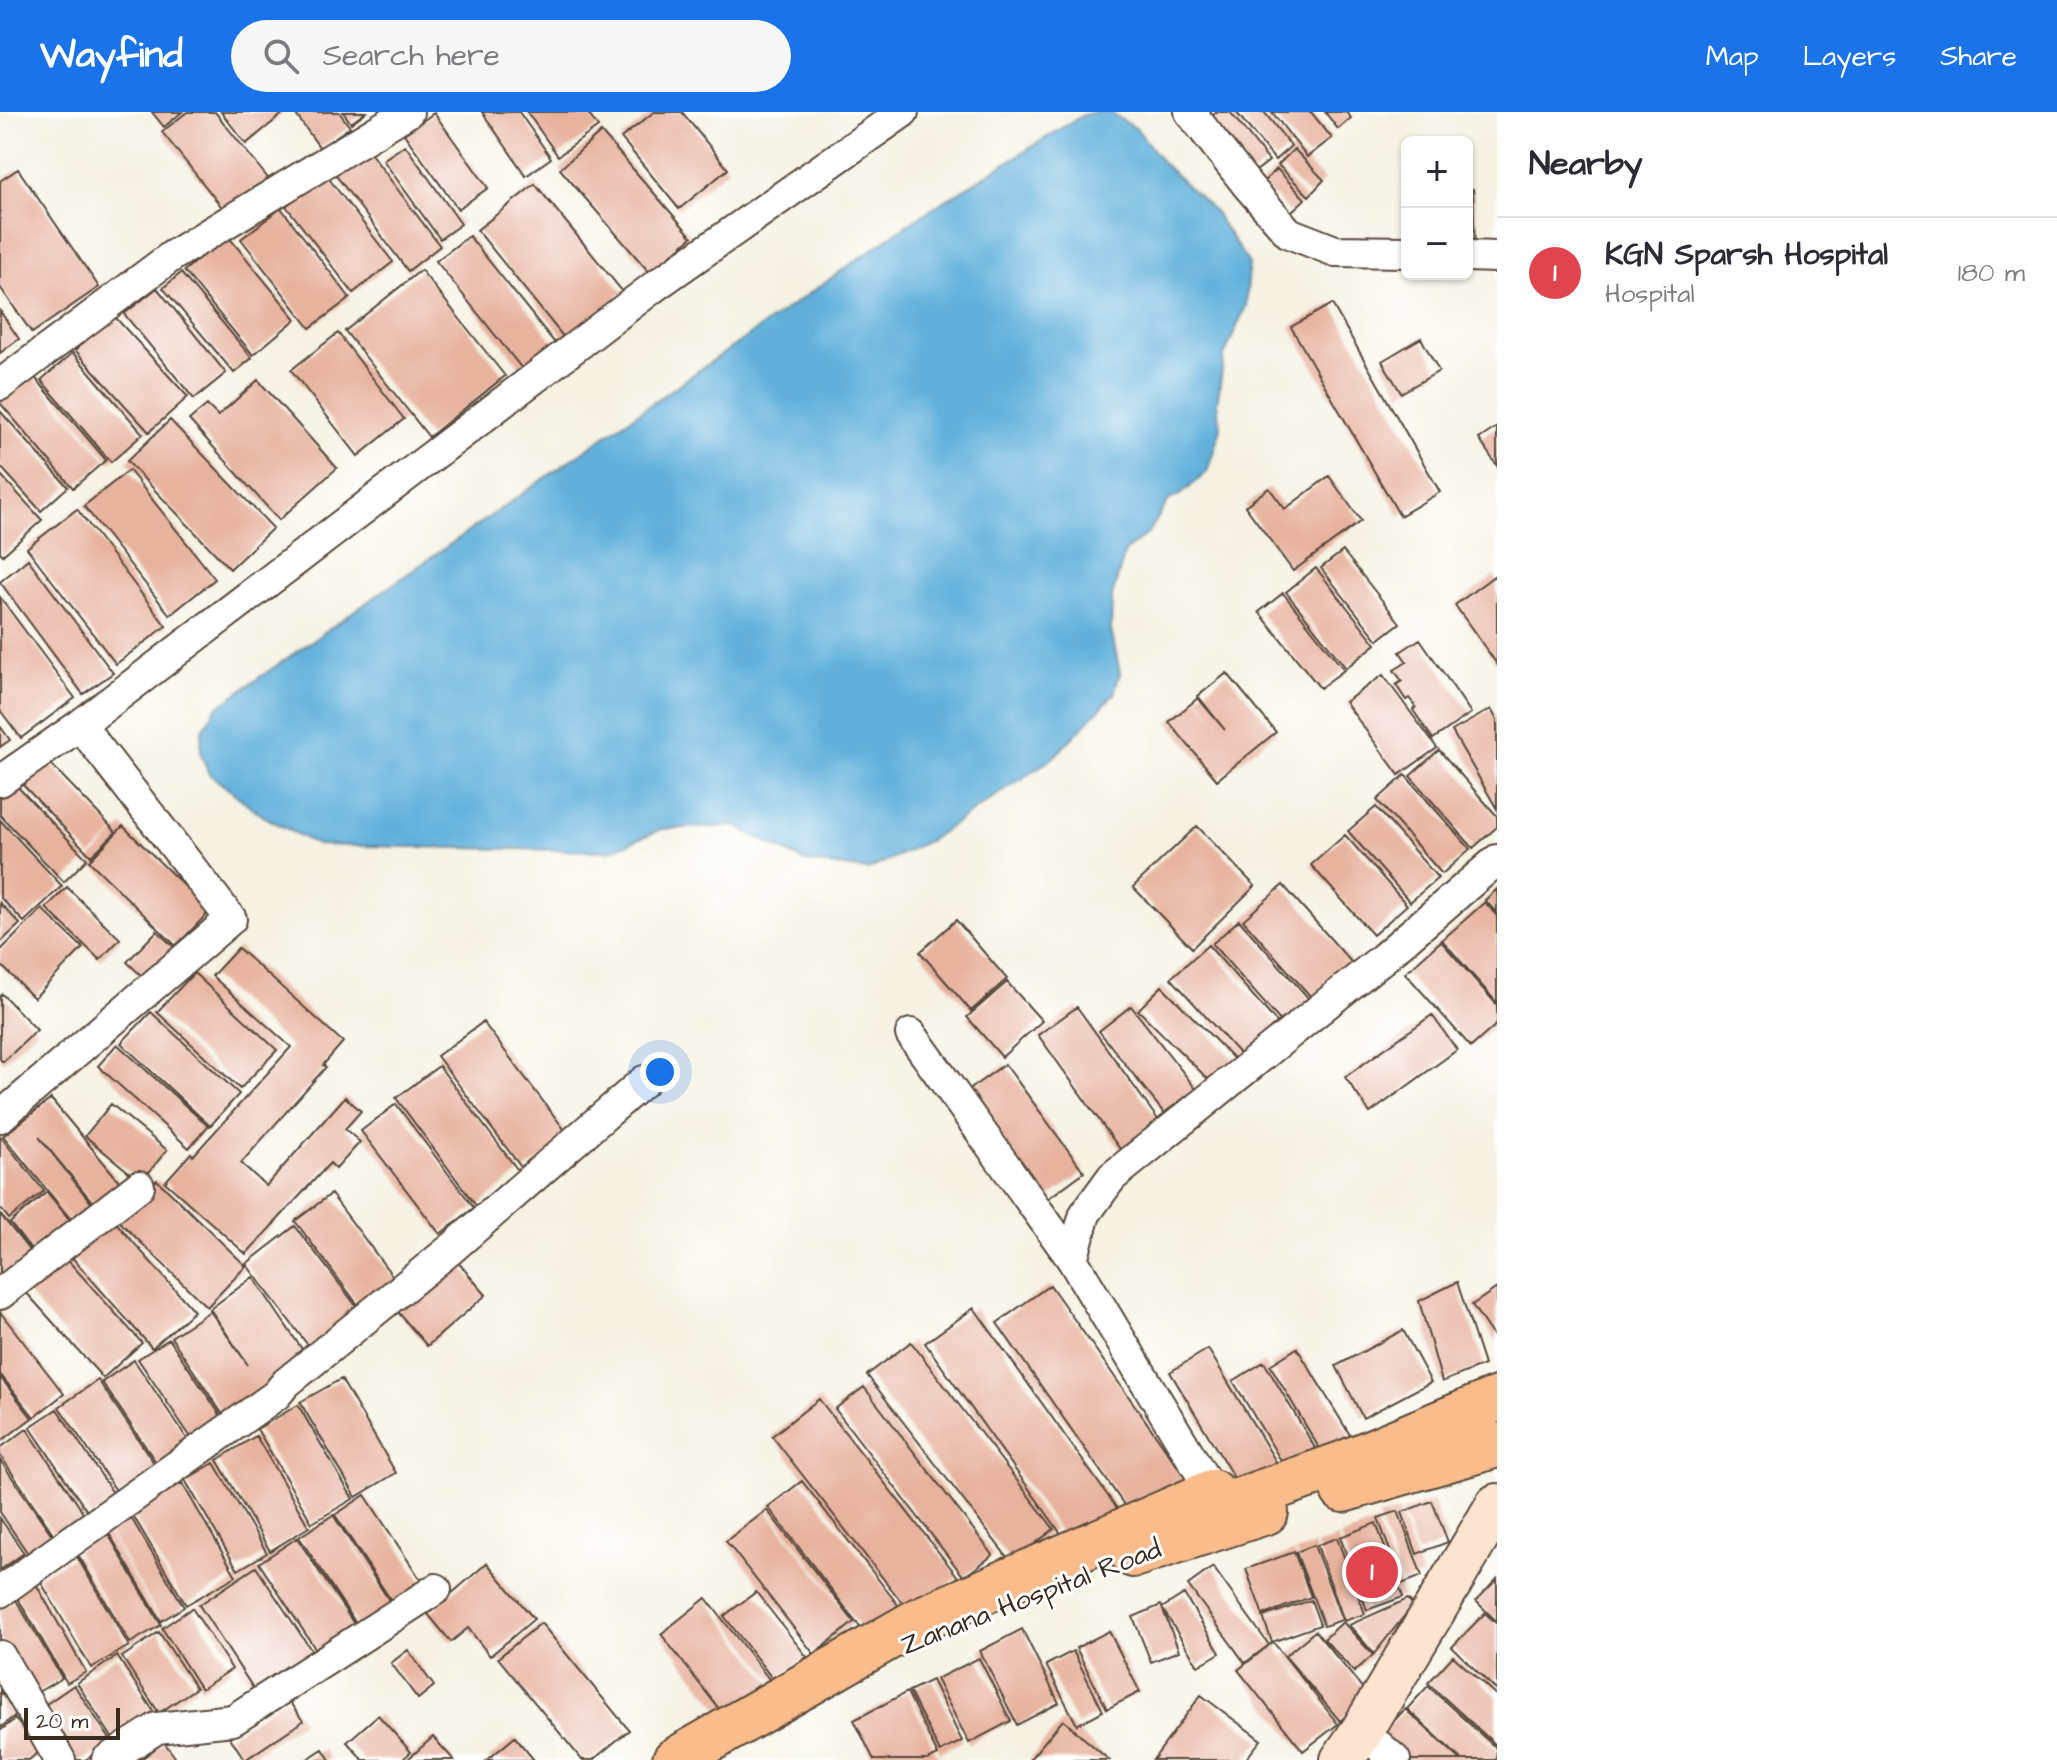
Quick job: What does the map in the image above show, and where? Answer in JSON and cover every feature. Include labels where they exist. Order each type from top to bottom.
[{"type":"main road","points":[[675,1760],[919,1620],[1342,1464],[1497,1399]]},
{"type":"main road","points":[[1217,1509],[1497,1445]]},
{"type":"main road","points":[[1352,1745],[1497,1505]]},
{"type":"main road","name":"Zanana Hospital Road","points":[[727,1760],[810,1695],[928,1631],[1140,1552],[1217,1509]]},
{"type":"street","points":[[0,385],[172,256],[408,112]]},
{"type":"street","points":[[0,781],[80,725],[655,286],[903,112]]},
{"type":"street","points":[[1190,112],[1289,233],[1335,251],[1401,252]]},
{"type":"street","points":[[1473,256],[1497,257]]},
{"type":"street","points":[[0,1117],[231,919],[80,725]]},
{"type":"street","points":[[1072,1259],[1085,1214],[1112,1177],[1382,959],[1497,860]]},
{"type":"street","points":[[911,1034],[1072,1259],[1217,1509]]},
{"type":"street","points":[[0,1592],[276,1395],[286,1383],[451,1249],[644,1081]]},
{"type":"street","points":[[0,1294],[139,1186]]},
{"type":"street","points":[[107,1760],[157,1728],[233,1720],[436,1589]]},
{"type":"street","points":[[0,1656],[60,1760]]},
{"type":"street","points":[[1352,1745],[1395,1760]]},
{"type":"water","points":[[1109,112],[1137,129],[1163,163],[1213,210],[1249,264],[1246,306],[1224,356],[1217,404],[1221,428],[1207,472],[1182,494],[1169,500],[1149,532],[1125,552],[1112,596],[1111,630],[1120,673],[1114,694],[1054,757],[930,840],[868,870],[805,862],[736,826],[662,829],[610,851],[317,845],[263,816],[209,774],[201,754],[202,731],[216,708],[914,220],[1083,115]]},
{"type":"building","points":[[152,112],[182,112],[164,127]]},
{"type":"building","points":[[187,112],[215,112],[271,182],[229,216],[162,132]]},
{"type":"building","points":[[221,112],[285,112],[246,144]]},
{"type":"building","points":[[294,112],[339,112],[350,127],[320,148]]},
{"type":"building","points":[[343,112],[366,112],[351,123]]},
{"type":"building","points":[[482,112],[519,112],[551,158],[526,176]]},
{"type":"building","points":[[527,112],[587,112],[598,127],[558,156]]},
{"type":"building","points":[[654,112],[682,112],[728,169],[679,209],[621,138]]},
{"type":"building","points":[[1216,112],[1230,112],[1269,161],[1252,174],[1208,118]]},
{"type":"building","points":[[1236,112],[1264,112],[1291,146],[1275,160]]},
{"type":"building","points":[[1272,112],[1311,112],[1332,138],[1307,157]]},
{"type":"building","points":[[1325,112],[1346,112],[1351,118],[1338,129]]},
{"type":"building","points":[[434,113],[488,188],[458,209],[404,134]]},
{"type":"building","points":[[601,132],[692,237],[650,273],[560,169]]},
{"type":"building","points":[[405,145],[461,224],[440,239],[383,160]]},
{"type":"building","points":[[1294,149],[1324,180],[1309,196],[1278,165]]},
{"type":"building","points":[[368,150],[440,246],[408,271],[335,174]]},
{"type":"building","points":[[18,169],[99,287],[32,333],[0,287],[0,181]]},
{"type":"building","points":[[1277,169],[1305,199],[1290,213],[1261,184]]},
{"type":"building","points":[[326,175],[393,262],[353,293],[286,206]]},
{"type":"building","points":[[535,184],[623,292],[565,339],[477,230]]},
{"type":"building","points":[[1473,189],[1475,249],[1473,249]]},
{"type":"building","points":[[281,208],[350,298],[310,328],[241,239]]},
{"type":"building","points":[[227,235],[296,319],[253,355],[184,271]]},
{"type":"building","points":[[469,236],[559,348],[527,375],[436,261]]},
{"type":"building","points":[[421,270],[505,376],[429,437],[345,331]]},
{"type":"building","points":[[181,273],[252,358],[234,373],[163,288]]},
{"type":"building","points":[[157,288],[226,373],[194,399],[124,314]]},
{"type":"building","points":[[1332,304],[1440,492],[1400,516],[1291,327]]},
{"type":"building","points":[[0,311],[19,339],[0,353]]},
{"type":"building","points":[[114,316],[188,397],[149,432],[75,350]]},
{"type":"building","points":[[338,333],[404,419],[358,456],[291,370]]},
{"type":"building","points":[[1421,338],[1439,371],[1401,393],[1382,361]]},
{"type":"building","points":[[73,353],[143,434],[111,462],[41,380]]},
{"type":"building","points":[[31,373],[106,460],[73,488],[0,403],[0,399]]},
{"type":"building","points":[[258,380],[337,468],[279,520],[189,420],[207,405],[218,416]]},
{"type":"building","points":[[0,411],[68,487],[41,511],[0,466]]},
{"type":"building","points":[[170,420],[273,528],[230,569],[127,461]]},
{"type":"building","points":[[1497,427],[1497,466],[1479,439]]},
{"type":"building","points":[[129,470],[215,579],[170,615],[84,506]]},
{"type":"building","points":[[0,474],[42,520],[3,555],[0,552]]},
{"type":"building","points":[[1329,476],[1361,521],[1293,571],[1245,506],[1269,488],[1285,509]]},
{"type":"building","points":[[77,509],[166,626],[116,664],[27,548]]},
{"type":"building","points":[[1343,551],[1400,623],[1378,640],[1321,568]]},
{"type":"building","points":[[28,559],[113,673],[83,694],[0,582]]},
{"type":"building","points":[[1316,568],[1376,644],[1346,668],[1286,592]]},
{"type":"building","points":[[1494,576],[1497,580],[1497,664],[1455,605]]},
{"type":"building","points":[[1283,593],[1344,670],[1320,688],[1259,612]]},
{"type":"building","points":[[0,597],[75,698],[21,738],[0,710]]},
{"type":"building","points":[[1420,639],[1471,713],[1433,739],[1413,710],[1416,707],[1409,698],[1406,700],[1396,685],[1402,681],[1394,670],[1407,662],[1400,652]]},
{"type":"building","points":[[1227,673],[1276,732],[1217,780],[1169,722],[1198,698],[1225,730],[1198,696]]},
{"type":"building","points":[[1383,675],[1437,748],[1399,775],[1345,702]]},
{"type":"building","points":[[1491,709],[1497,720],[1497,809],[1452,731]]},
{"type":"building","points":[[0,726],[10,740],[0,747]]},
{"type":"building","points":[[1439,750],[1497,816],[1497,827],[1473,848],[1410,776]]},
{"type":"building","points":[[48,761],[116,832],[91,856],[23,785]]},
{"type":"building","points":[[1405,775],[1470,849],[1442,874],[1377,800]]},
{"type":"building","points":[[13,782],[87,859],[64,882],[0,815],[0,794]]},
{"type":"building","points":[[1376,807],[1438,878],[1410,902],[1348,831]]},
{"type":"building","points":[[0,820],[62,886],[24,922],[0,897]]},
{"type":"building","points":[[123,826],[210,911],[176,946],[89,861]]},
{"type":"building","points":[[1197,826],[1255,886],[1192,948],[1133,887]]},
{"type":"building","points":[[1345,835],[1407,905],[1373,935],[1311,865]]},
{"type":"building","points":[[1283,885],[1352,963],[1312,998],[1243,920]]},
{"type":"building","points":[[67,887],[120,939],[100,960],[46,908]]},
{"type":"building","points":[[1497,889],[1497,914],[1485,900]]},
{"type":"building","points":[[1485,902],[1497,916],[1497,1003],[1442,940]]},
{"type":"building","points":[[0,903],[20,924],[0,943]]},
{"type":"building","points":[[42,909],[83,948],[34,998],[0,964],[0,951]]},
{"type":"building","points":[[956,920],[1007,979],[971,1011],[920,952]]},
{"type":"building","points":[[1239,920],[1310,1000],[1283,1024],[1212,944]]},
{"type":"building","points":[[157,931],[176,949],[146,980],[127,962]]},
{"type":"building","points":[[1441,941],[1497,1005],[1497,1024],[1471,1047],[1405,973]]},
{"type":"building","points":[[1208,945],[1280,1026],[1244,1059],[1171,978]]},
{"type":"building","points":[[238,948],[343,1042],[323,1065],[326,1067],[241,1163],[266,1186],[345,1097],[361,1111],[345,1129],[360,1142],[336,1169],[330,1163],[246,1254],[165,1182],[191,1153],[193,1156],[291,1047],[212,976]]},
{"type":"building","points":[[194,973],[277,1050],[240,1089],[157,1012]]},
{"type":"building","points":[[1007,982],[1042,1021],[1002,1057],[967,1017]]},
{"type":"building","points":[[1162,986],[1234,1059],[1211,1082],[1138,1010]]},
{"type":"building","points":[[2,994],[37,1030],[3,1062],[0,1059]]},
{"type":"building","points":[[1131,1006],[1196,1089],[1164,1113],[1099,1031]]},
{"type":"building","points":[[1077,1007],[1159,1121],[1120,1149],[1038,1035]]},
{"type":"building","points":[[151,1012],[239,1094],[210,1126],[121,1043]]},
{"type":"building","points":[[1432,1015],[1457,1050],[1370,1113],[1345,1077]]},
{"type":"building","points":[[483,1022],[570,1137],[524,1171],[437,1056]]},
{"type":"building","points":[[117,1044],[208,1126],[189,1148],[98,1066]]},
{"type":"building","points":[[1005,1064],[1084,1172],[1046,1200],[967,1091]]},
{"type":"building","points":[[439,1066],[520,1173],[477,1207],[396,1098]]},
{"type":"building","points":[[51,1099],[124,1187],[98,1209],[39,1137],[96,1209],[76,1226],[3,1136]]},
{"type":"building","points":[[111,1104],[167,1150],[141,1182],[85,1136]]},
{"type":"building","points":[[396,1104],[474,1208],[440,1234],[361,1131]]},
{"type":"building","points":[[0,1136],[44,1191],[9,1219],[0,1208]]},
{"type":"building","points":[[157,1180],[246,1266],[207,1307],[118,1220]]},
{"type":"building","points":[[47,1192],[74,1225],[36,1256],[10,1223]]},
{"type":"building","points":[[331,1194],[400,1286],[364,1313],[295,1221]]},
{"type":"building","points":[[0,1214],[33,1255],[0,1282]]},
{"type":"building","points":[[111,1217],[194,1311],[152,1348],[69,1254]]},
{"type":"building","points":[[295,1226],[363,1315],[314,1353],[246,1264]]},
{"type":"building","points":[[63,1255],[142,1343],[103,1378],[24,1290]]},
{"type":"building","points":[[457,1261],[486,1295],[427,1346],[398,1312]]},
{"type":"building","points":[[253,1277],[310,1361],[227,1421],[171,1337],[210,1311],[248,1365],[210,1309]]},
{"type":"building","points":[[1457,1282],[1484,1365],[1442,1382],[1419,1301]]},
{"type":"building","points":[[1050,1285],[1188,1481],[1134,1519],[997,1323]]},
{"type":"building","points":[[1497,1288],[1497,1342],[1472,1305]]},
{"type":"building","points":[[974,1308],[1118,1510],[1069,1545],[925,1343]]},
{"type":"building","points":[[0,1312],[64,1394],[34,1417],[0,1374]]},
{"type":"building","points":[[1403,1330],[1431,1382],[1363,1418],[1336,1366]]},
{"type":"building","points":[[169,1339],[225,1422],[194,1442],[138,1359]]},
{"type":"building","points":[[911,1342],[1054,1529],[1011,1562],[867,1375]]},
{"type":"building","points":[[1297,1348],[1353,1440],[1325,1458],[1270,1365]]},
{"type":"building","points":[[1208,1349],[1281,1470],[1243,1493],[1170,1372]]},
{"type":"building","points":[[134,1360],[192,1446],[160,1468],[102,1382]]},
{"type":"building","points":[[1264,1362],[1318,1453],[1288,1472],[1233,1381]]},
{"type":"building","points":[[0,1377],[32,1418],[0,1442]]},
{"type":"building","points":[[341,1379],[396,1473],[356,1497],[300,1402]]},
{"type":"building","points":[[98,1380],[158,1469],[120,1496],[59,1407]]},
{"type":"building","points":[[864,1387],[993,1555],[964,1577],[835,1409]]},
{"type":"building","points":[[819,1399],[958,1577],[911,1614],[772,1436]]},
{"type":"building","points":[[298,1405],[353,1499],[312,1523],[257,1429]]},
{"type":"building","points":[[57,1409],[117,1499],[91,1517],[30,1427]]},
{"type":"building","points":[[27,1429],[87,1518],[56,1538],[0,1455],[0,1448]]},
{"type":"building","points":[[256,1436],[309,1527],[270,1551],[217,1460]]},
{"type":"building","points":[[0,1460],[54,1538],[29,1555],[0,1512]]},
{"type":"building","points":[[214,1463],[267,1553],[238,1570],[185,1480]]},
{"type":"building","points":[[802,1481],[898,1605],[864,1632],[768,1507]]},
{"type":"building","points":[[182,1483],[236,1576],[186,1605],[131,1512]]},
{"type":"building","points":[[365,1495],[426,1588],[396,1608],[335,1515]]},
{"type":"building","points":[[1432,1501],[1448,1542],[1417,1554],[1402,1512]]},
{"type":"building","points":[[767,1510],[854,1622],[814,1654],[726,1541]]},
{"type":"building","points":[[1398,1511],[1422,1576],[1402,1584],[1378,1518]]},
{"type":"building","points":[[333,1515],[394,1608],[361,1631],[299,1537]]},
{"type":"building","points":[[130,1516],[184,1607],[161,1621],[107,1530]]},
{"type":"building","points":[[0,1518],[24,1553],[0,1570]]},
{"type":"building","points":[[1376,1523],[1403,1597],[1367,1610],[1340,1537]]},
{"type":"building","points":[[107,1532],[161,1625],[130,1643],[76,1551]]},
{"type":"building","points":[[297,1538],[358,1630],[320,1656],[259,1563]]},
{"type":"building","points":[[1337,1538],[1365,1614],[1344,1621],[1317,1545]]},
{"type":"building","points":[[1314,1545],[1342,1620],[1324,1626],[1296,1552]]},
{"type":"building","points":[[1294,1552],[1311,1597],[1263,1615],[1246,1569]]},
{"type":"building","points":[[76,1555],[129,1646],[91,1668],[38,1577]]},
{"type":"building","points":[[487,1563],[534,1619],[490,1656],[468,1628],[451,1642],[428,1614]]},
{"type":"building","points":[[256,1567],[317,1659],[259,1697],[199,1605]]},
{"type":"building","points":[[1213,1567],[1269,1645],[1245,1663],[1188,1585]]},
{"type":"building","points":[[33,1579],[86,1672],[67,1683],[13,1590]]},
{"type":"building","points":[[1497,1579],[1497,1622],[1476,1601]]},
{"type":"building","points":[[756,1592],[807,1657],[775,1682],[724,1616]]},
{"type":"building","points":[[1184,1594],[1220,1653],[1198,1666],[1162,1608]]},
{"type":"building","points":[[706,1598],[772,1683],[727,1719],[661,1634]]},
{"type":"building","points":[[1408,1599],[1413,1605],[1374,1654],[1349,1625]]},
{"type":"building","points":[[16,1600],[62,1678],[33,1695],[0,1639],[0,1609]]},
{"type":"building","points":[[1311,1600],[1320,1625],[1272,1642],[1263,1617]]},
{"type":"building","points":[[1161,1605],[1179,1651],[1151,1662],[1133,1617]]},
{"type":"building","points":[[192,1608],[232,1669],[201,1689],[162,1628]]},
{"type":"building","points":[[1485,1613],[1497,1624],[1497,1691],[1452,1647]]},
{"type":"building","points":[[1343,1622],[1373,1655],[1354,1672],[1324,1639]]},
{"type":"building","points":[[541,1623],[629,1730],[593,1760],[582,1760],[498,1658]]},
{"type":"building","points":[[1022,1629],[1059,1703],[1017,1725],[980,1651]]},
{"type":"building","points":[[1109,1631],[1140,1692],[1107,1709],[1076,1648]]},
{"type":"building","points":[[1315,1631],[1370,1697],[1340,1721],[1285,1656]]},
{"type":"building","points":[[159,1632],[196,1688],[159,1713],[122,1657]]},
{"type":"building","points":[[1273,1642],[1338,1724],[1303,1751],[1238,1670]]},
{"type":"building","points":[[408,1650],[434,1686],[418,1699],[391,1663]]},
{"type":"building","points":[[1073,1651],[1103,1711],[1077,1725],[1046,1665]]},
{"type":"building","points":[[117,1656],[156,1715],[115,1742],[77,1683]]},
{"type":"building","points":[[1453,1656],[1497,1696],[1497,1746],[1428,1683]]},
{"type":"building","points":[[979,1658],[1011,1721],[969,1743],[936,1679]]},
{"type":"building","points":[[932,1680],[962,1741],[940,1752],[909,1691]]},
{"type":"building","points":[[74,1685],[112,1742],[85,1760],[72,1760],[39,1709]]},
{"type":"building","points":[[1428,1686],[1497,1749],[1496,1760],[1462,1760],[1407,1709]]},
{"type":"building","points":[[0,1691],[18,1713],[0,1728]]},
{"type":"building","points":[[907,1692],[938,1755],[928,1760],[874,1760],[854,1720]]},
{"type":"building","points":[[1201,1695],[1261,1740],[1245,1760],[1153,1760]]},
{"type":"building","points":[[286,1697],[303,1721],[245,1760],[229,1736]]},
{"type":"building","points":[[1405,1709],[1461,1760],[1400,1760],[1377,1739]]},
{"type":"building","points":[[378,1715],[411,1752],[402,1760],[363,1760],[347,1742]]},
{"type":"building","points":[[15,1719],[41,1750],[29,1760],[0,1760],[0,1731]]},
{"type":"building","points":[[1063,1720],[1109,1760],[1029,1760]]},
{"type":"building","points":[[433,1737],[454,1760],[407,1760]]},
{"type":"building","points":[[515,1737],[534,1760],[487,1760]]},
{"type":"building","points":[[164,1742],[177,1760],[140,1760]]},
{"type":"building","points":[[323,1749],[330,1760],[306,1760]]},
{"type":"place","name":"KGN Sparsh Hospital","points":[[1372,1572]]}]
